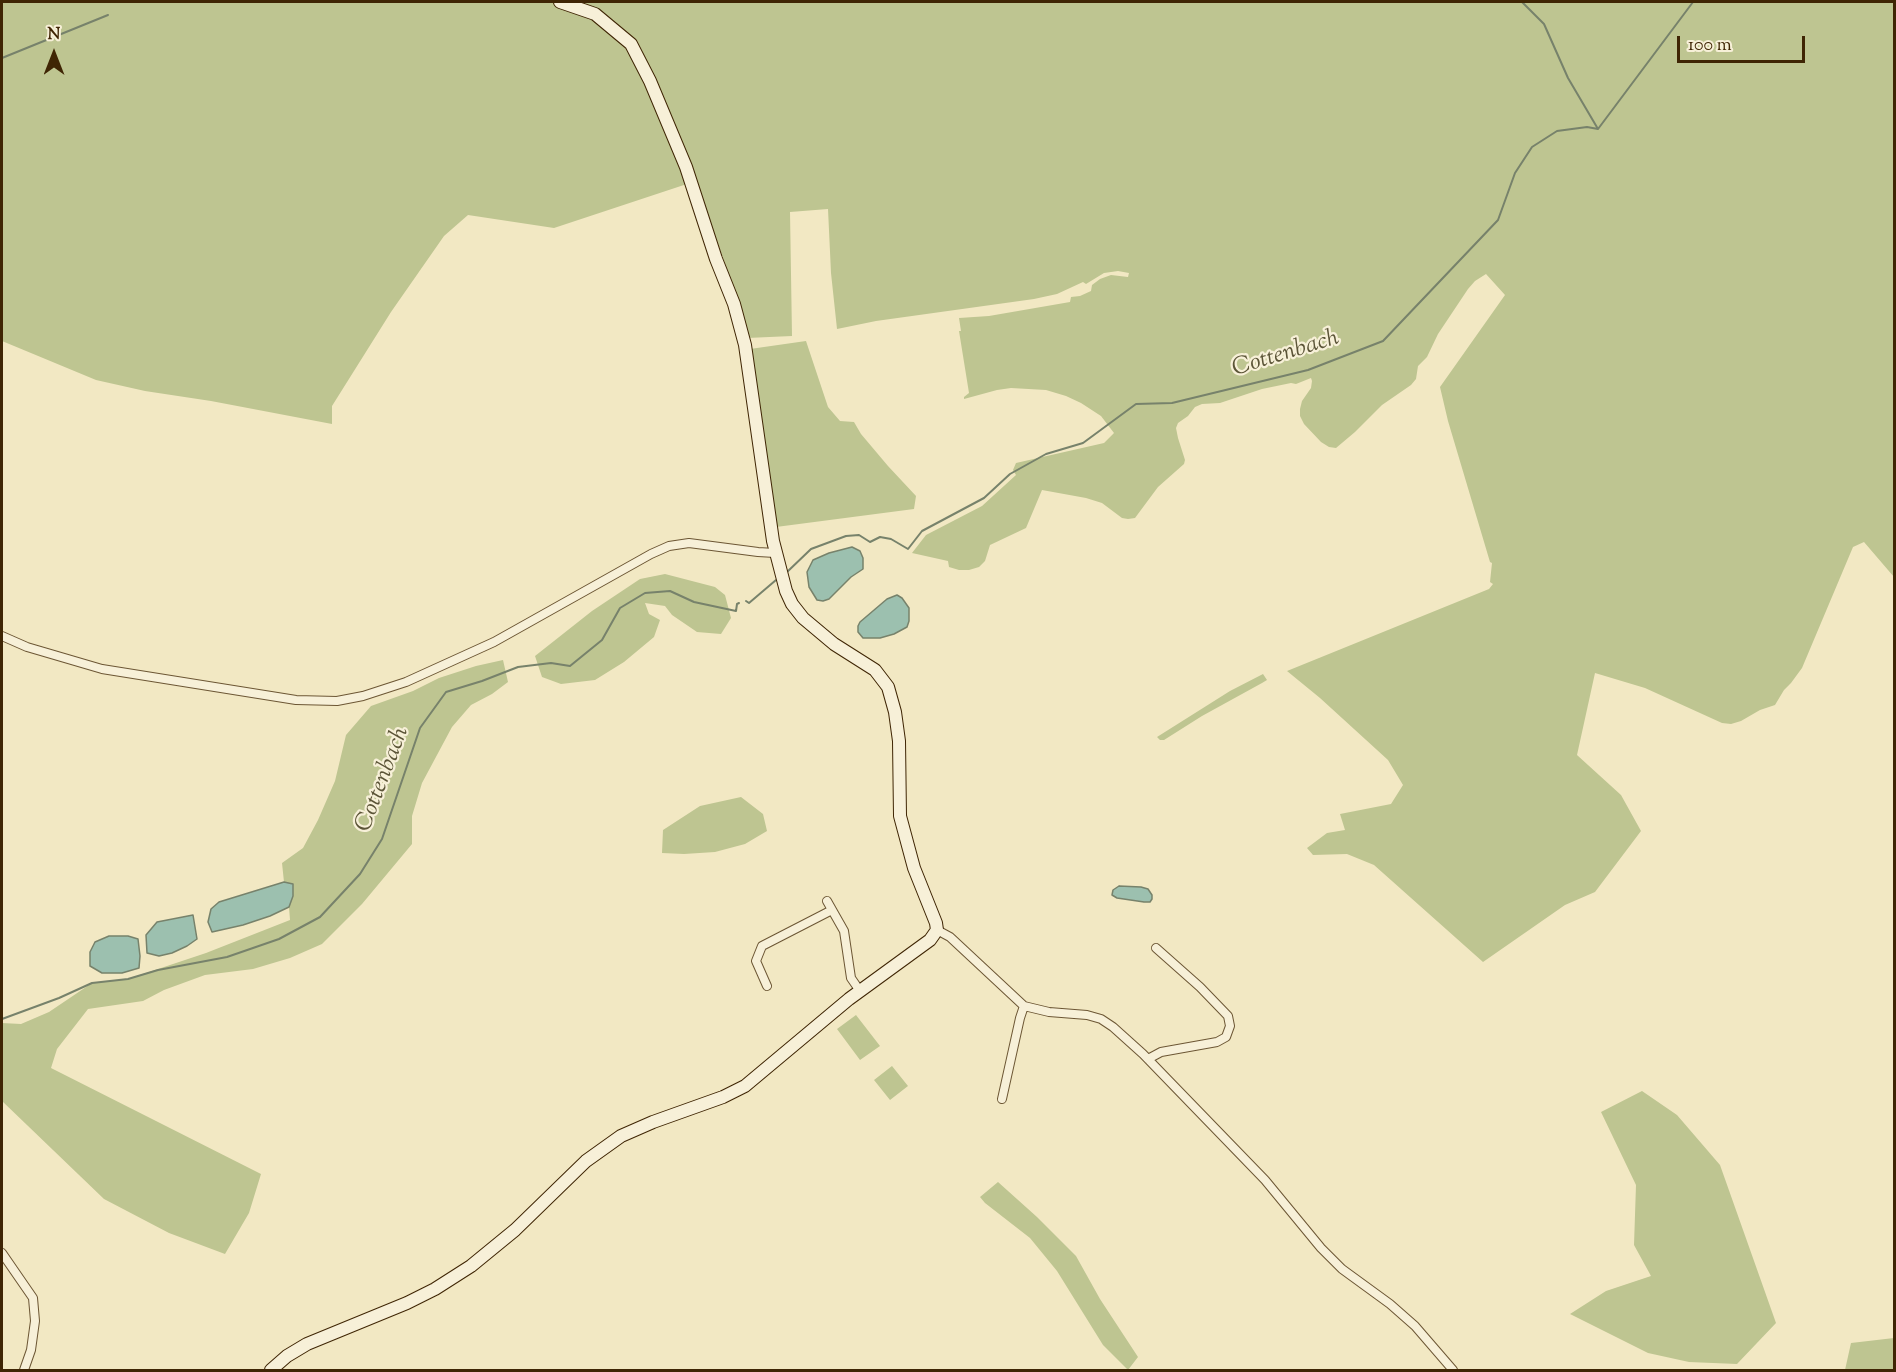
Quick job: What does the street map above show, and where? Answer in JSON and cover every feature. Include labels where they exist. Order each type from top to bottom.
[{"type":"street","points":[[271,1371],[287,1356],[307,1344],[407,1303],[463,1271],[515,1230],[574,1171],[598,1151],[637,1128],[723,1097],[746,1086],[860,991],[930,940],[937,930],[920,888],[900,816],[899,741],[895,712],[888,687],[875,670],[834,644],[797,612],[786,591],[776,553],[745,345],[734,304],[716,259],[686,167],[650,81],[631,44],[595,14],[560,2]]},
{"type":"street","points":[[2,636],[27,647],[102,669],[296,700],[337,701],[363,696],[406,682],[494,642],[669,546],[689,543],[776,553]]},
{"type":"street","points":[[827,901],[844,931],[851,978],[860,991]]},
{"type":"street","points":[[767,986],[756,961],[762,946],[832,910]]},
{"type":"street","points":[[937,930],[950,937],[1024,1006],[1049,1012],[1081,1014],[1101,1019],[1113,1027],[1148,1059],[1265,1180],[1321,1248],[1342,1269],[1390,1304],[1415,1326],[1453,1371]]},
{"type":"street","points":[[1148,1059],[1161,1052],[1217,1042],[1226,1037],[1230,1026],[1228,1016],[1200,987],[1156,948]]},
{"type":"street","points":[[1002,1099],[1024,1006]]},
{"type":"street","points":[[2,1253],[33,1298],[35,1321],[31,1350],[24,1371]]},
{"type":"green space","points":[[2,2],[1894,2],[1894,577],[1864,542],[1853,547],[1802,668],[1775,705],[1760,710],[1741,721],[1731,724],[1722,723],[1645,688],[1595,673],[1577,755],[1621,795],[1641,831],[1595,892],[1565,905],[1483,962],[1374,865],[1347,854],[1313,855],[1307,848],[1327,833],[1345,830],[1340,814],[1391,804],[1403,785],[1388,760],[1287,671],[1489,589],[1493,584],[1490,582],[1492,563],[1448,421],[1440,387],[1505,295],[1486,274],[1468,289],[1438,334],[1427,357],[1418,366],[1416,379],[1411,385],[1382,405],[1336,448],[1321,442],[1304,424],[1300,416],[1302,401],[1311,388],[1311,378],[1296,384],[1262,389],[1220,403],[1202,404],[1195,407],[1178,423],[1176,428],[1185,460],[1184,464],[1158,487],[1135,518],[1122,518],[1102,503],[1086,498],[1042,490],[1026,528],[990,545],[985,561],[979,567],[959,570],[949,567],[948,561],[912,553],[926,535],[982,506],[1016,475],[1013,470],[1016,463],[1104,443],[1114,433],[1101,416],[1081,403],[1046,390],[1011,388],[964,399],[969,393],[959,318],[989,316],[1070,302],[1071,297],[1091,291],[1092,285],[1100,279],[1111,275],[1128,277],[1129,273],[1118,271],[1104,273],[1086,284],[1083,282],[1057,294],[1034,299],[876,321],[837,329],[828,209],[790,212],[792,336],[747,338],[742,312],[696,181],[554,228],[468,215],[444,236],[391,312],[332,406],[332,424],[145,391],[96,380],[2,341]]},
{"type":"green space","points":[[806,341],[828,407],[840,421],[854,422],[861,434],[916,496],[914,509],[776,527],[750,349]]},
{"type":"green space","points":[[665,574],[715,587],[725,595],[731,618],[721,634],[697,632],[672,615],[665,606],[645,603],[649,614],[660,620],[654,637],[624,662],[595,680],[561,684],[542,677],[535,656],[592,611],[640,579]]},
{"type":"green space","points":[[503,660],[508,682],[471,705],[452,727],[422,783],[412,816],[412,844],[362,904],[322,944],[290,958],[253,969],[205,975],[164,990],[143,1001],[88,1009],[57,1049],[51,1068],[261,1174],[249,1213],[225,1254],[169,1233],[104,1199],[2,1101],[2,1023],[21,1024],[49,1012],[92,983],[128,979],[206,953],[290,920],[289,907],[293,896],[293,885],[284,882],[282,863],[303,848],[318,820],[335,781],[346,735],[371,706],[413,691],[439,678]]},
{"type":"green space","points":[[1263,674],[1267,680],[1262,683],[1164,740],[1157,737],[1230,691]]},
{"type":"green space","points":[[741,797],[763,814],[767,831],[745,844],[715,852],[662,853],[663,830],[700,806]]},
{"type":"green space","points":[[856,1015],[880,1046],[860,1060],[837,1029]]},
{"type":"green space","points":[[892,1066],[908,1086],[890,1100],[874,1080]]},
{"type":"green space","points":[[1642,1091],[1677,1115],[1720,1165],[1776,1323],[1737,1364],[1689,1362],[1648,1353],[1570,1314],[1606,1291],[1651,1276],[1634,1245],[1636,1185],[1601,1112]]},
{"type":"green space","points":[[998,1182],[1076,1256],[1100,1299],[1138,1357],[1128,1370],[1103,1345],[1057,1271],[1030,1238],[980,1197]]},
{"type":"green space","points":[[1894,1338],[1894,1370],[1845,1370],[1851,1343]]},
{"type":"shaded area","points":[[852,547],[860,551],[863,558],[863,569],[851,577],[829,599],[817,600],[809,587],[807,572],[813,560]]},
{"type":"shaded area","points":[[897,595],[909,608],[907,627],[880,638],[863,638],[858,632],[860,622],[887,599]]},
{"type":"shaded area","points":[[284,882],[293,884],[293,896],[289,907],[243,925],[212,932],[208,922],[211,909],[219,902]]},
{"type":"shaded area","points":[[1119,886],[1148,889],[1152,899],[1150,902],[1144,902],[1117,898],[1112,895],[1113,890]]},
{"type":"shaded area","points":[[193,915],[197,939],[172,953],[159,956],[147,953],[146,935],[157,922]]},
{"type":"shaded area","points":[[109,936],[128,936],[138,939],[139,968],[122,973],[102,973],[90,966],[90,952],[95,942]]},
{"type":"waterway","points":[[1522,2],[1544,24],[1568,78],[1598,129]]},
{"type":"waterway","name":"Cottenbach","points":[[1598,129],[1693,2]]},
{"type":"waterway","points":[[2,58],[108,15]]},
{"type":"waterway","name":"Cottenbach","points":[[786,573],[811,549],[846,536],[859,535],[870,542],[880,537],[891,539],[908,549],[922,531],[984,498],[1010,474],[1046,454],[1083,443],[1136,404],[1172,403],[1308,370],[1383,341],[1498,220],[1515,173],[1532,147],[1557,131],[1587,127],[1598,129]]},
{"type":"waterway","name":"Cottenbach","points":[[746,601],[749,603],[776,580]]},
{"type":"waterway","name":"Cottenbach","points":[[2,1019],[92,983],[128,979],[158,970],[227,957],[279,939],[320,917],[360,874],[382,839],[420,728],[446,692],[518,667],[551,663],[570,666],[602,640],[620,608],[645,593],[670,591],[694,602],[736,611],[739,603]]}]
